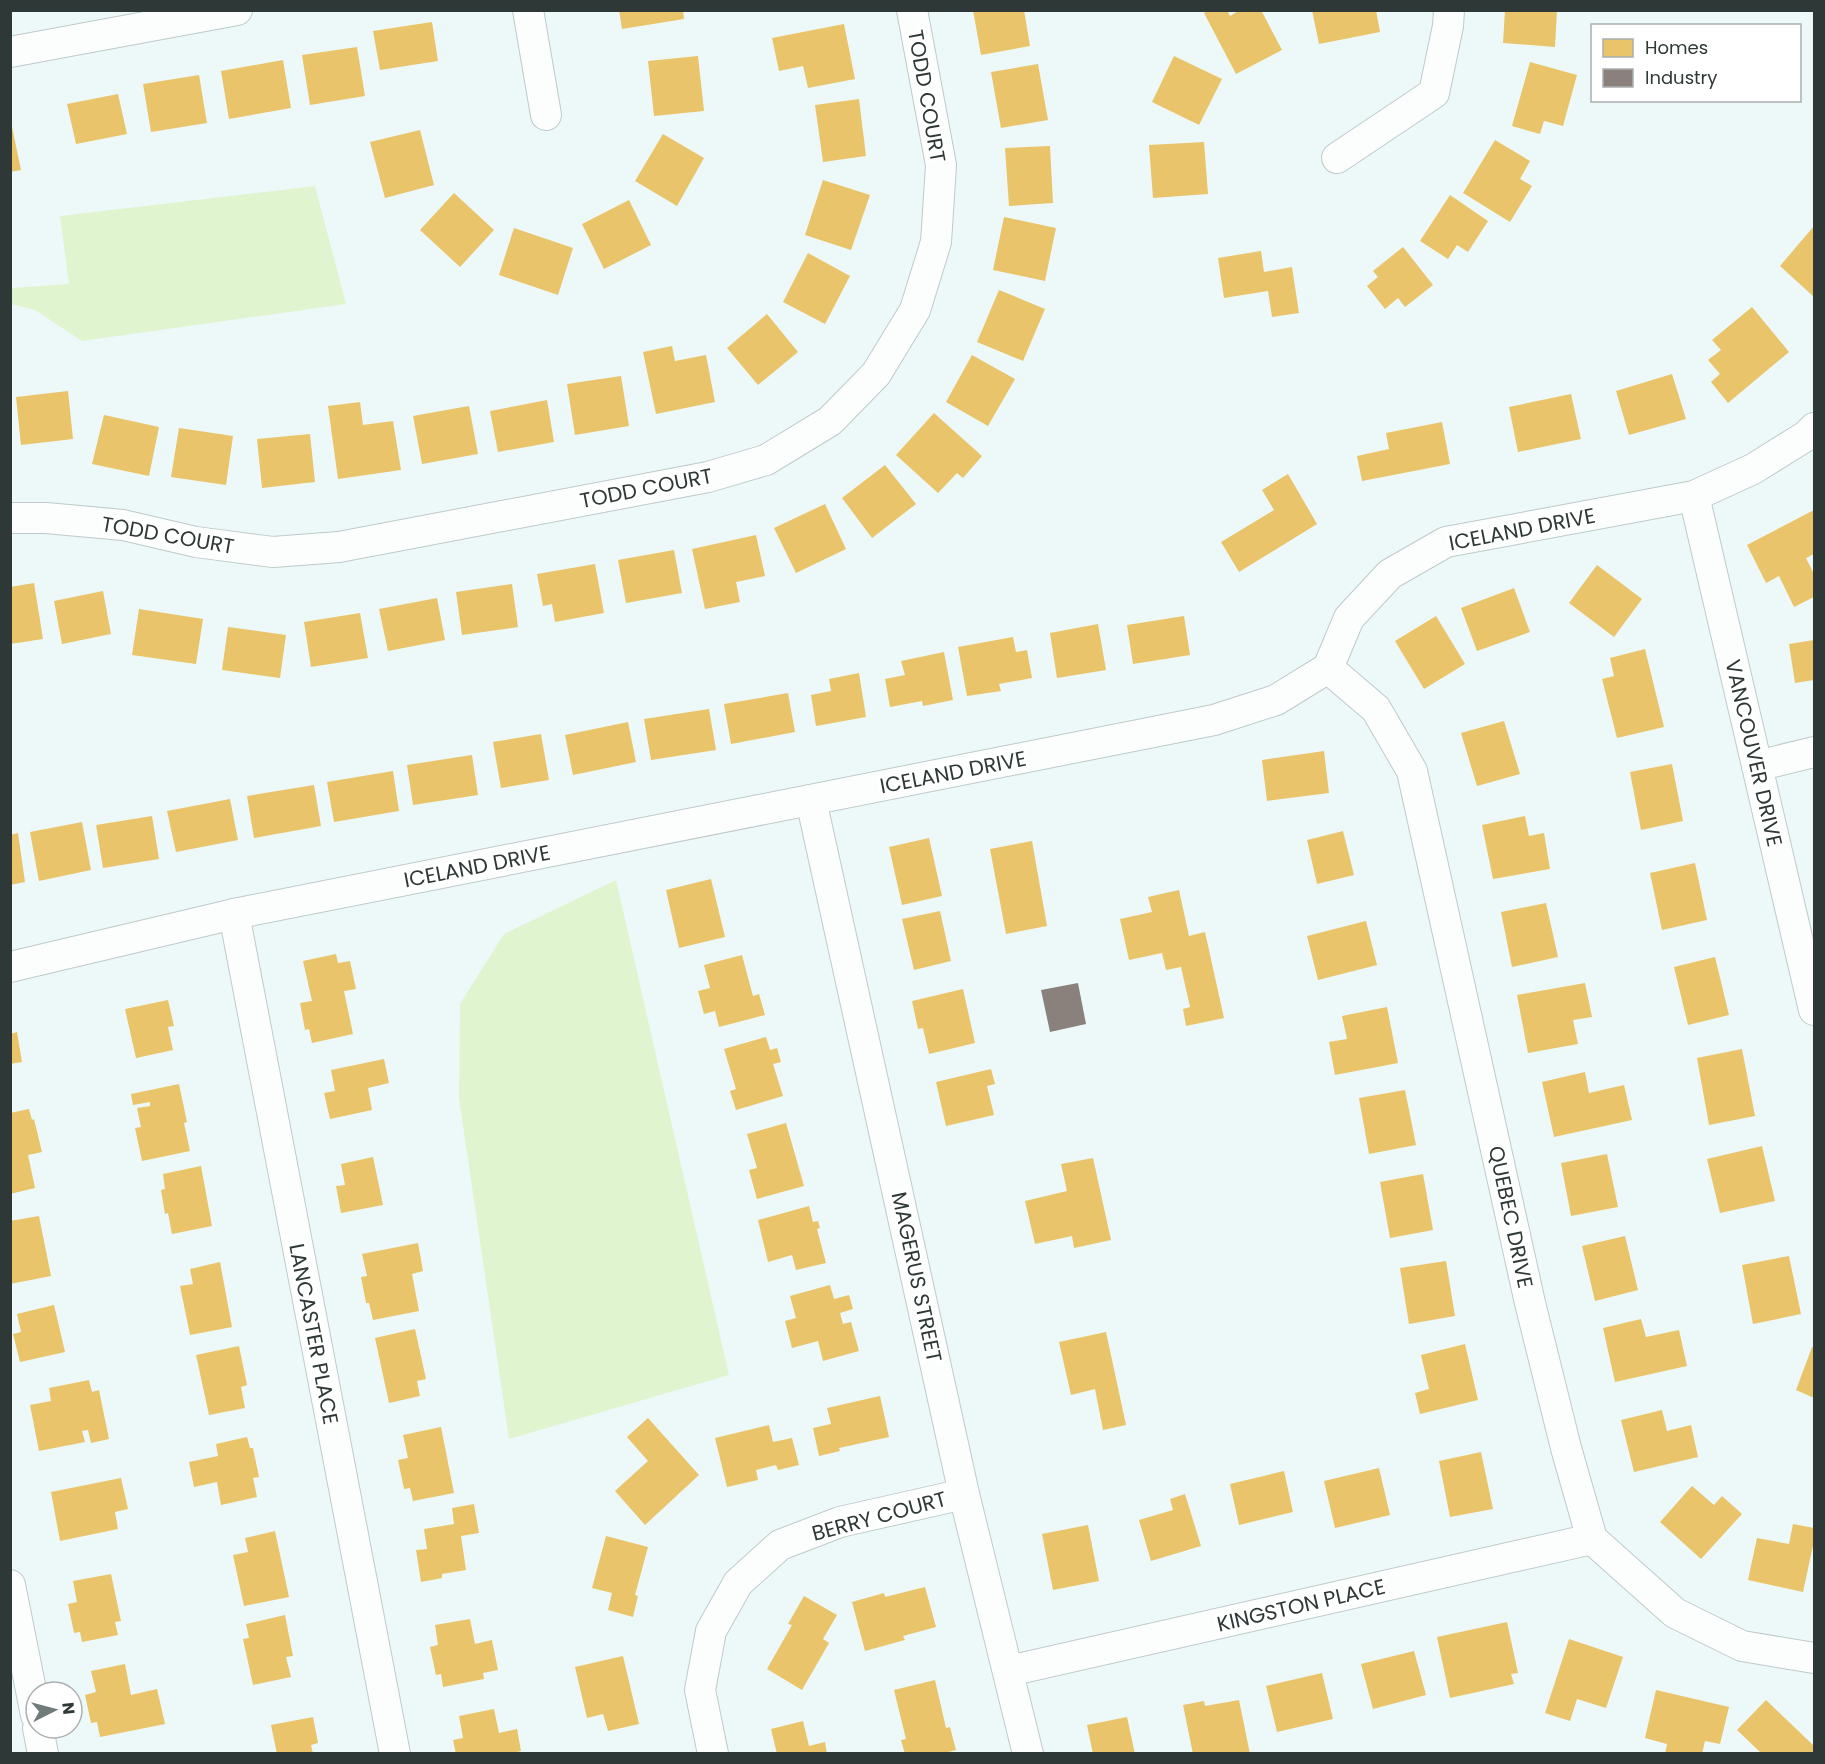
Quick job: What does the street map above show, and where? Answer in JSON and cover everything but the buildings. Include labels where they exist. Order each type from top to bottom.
[{"type":"street","points":[[10,52],[237,10]]},
{"type":"street","points":[[528,10],[546,115]]},
{"type":"street","name":"TODD COURT","points":[[10,518],[46,518],[123,525],[196,542],[273,552],[339,547],[708,477],[766,460],[830,421],[876,374],[915,310],[936,242],[941,165],[912,10]]},
{"type":"street","points":[[1336,158],[1434,93],[1448,26],[1449,10]]},
{"type":"street","name":"ICELAND DRIVE","points":[[10,967],[234,914],[1214,720],[1276,700],[1328,669],[1349,618],[1390,574],[1446,542],[1694,496],[1753,470],[1815,428]]},
{"type":"street","name":"VANCOUVER DRIVE","points":[[1694,496],[1815,1010]]},
{"type":"street","name":"QUEBEC DRIVE","points":[[1328,669],[1376,709],[1412,771],[1530,1303],[1566,1448],[1592,1539]]},
{"type":"street","points":[[1756,766],[1815,752]]},
{"type":"street","name":"MAGERUS STREET","points":[[811,800],[964,1494],[1028,1754]]},
{"type":"street","name":"LANCASTER PLACE","points":[[234,914],[395,1754]]},
{"type":"street","name":"BERRY COURT","points":[[713,1754],[700,1690],[711,1631],[738,1583],[780,1545],[840,1522],[964,1494]]},
{"type":"street","points":[[1592,1539],[1675,1613],[1742,1646],[1815,1658]]},
{"type":"street","name":"KINGSTON PLACE","points":[[1009,1671],[1592,1539]]},
{"type":"street","points":[[10,1585],[29,1680]]},
{"type":"green space","points":[[315,186],[346,304],[82,341],[35,310],[11,304],[11,288],[69,284],[60,216]]},
{"type":"green space","points":[[616,880],[729,1375],[509,1439],[459,1098],[460,1004],[504,934]]}]
